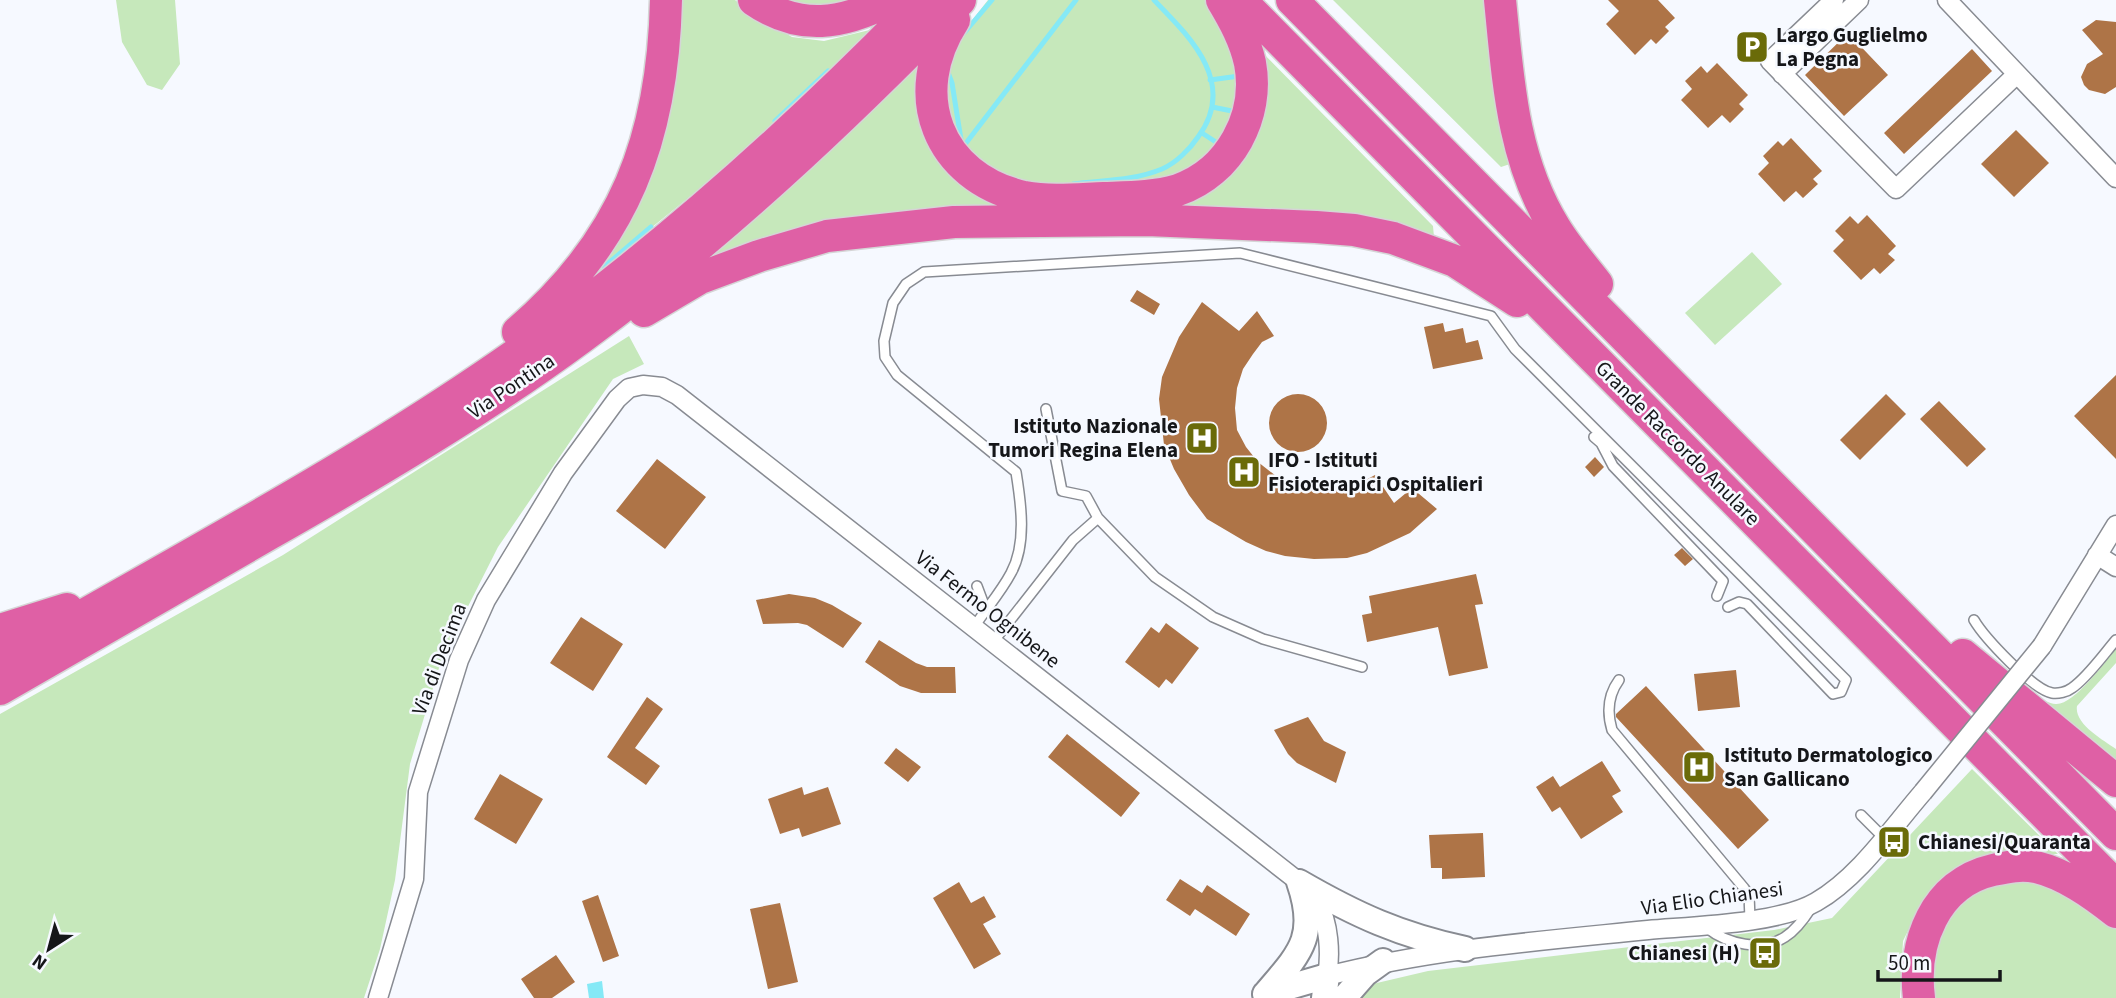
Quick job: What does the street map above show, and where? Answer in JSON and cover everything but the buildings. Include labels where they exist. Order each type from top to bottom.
[{"type":"highway","points":[[436,407],[470,371],[523,328],[556,295],[580,268],[612,220],[633,181],[653,121],[663,62],[666,0]]},
{"type":"highway","points":[[754,0],[785,16],[816,22],[860,14],[890,0]]},
{"type":"highway","name":"Via Pontina","points":[[0,663],[344,466],[436,407],[578,309],[704,208],[794,128],[923,0]]},
{"type":"highway","name":"Via Pontina","points":[[0,688],[369,477],[532,372],[630,301],[724,226],[808,150],[960,0]]},
{"type":"highway","points":[[970,0],[947,31],[935,57],[931,95],[937,128],[956,158],[988,182],[1024,197],[1054,200],[1163,194],[1203,177],[1229,152],[1247,119],[1252,79],[1241,36],[1222,0]]},
{"type":"highway","name":"Grande Raccordo Anulare","points":[[1240,0],[2116,886]]},
{"type":"highway","name":"Grande Raccordo Anulare","points":[[1292,0],[2116,834]]},
{"type":"highway","points":[[1500,0],[1513,119],[1522,154],[1541,202],[1569,249],[1691,404]]},
{"type":"highway","points":[[532,372],[579,351],[700,278],[759,256],[827,236],[954,222],[1147,220],[1354,230],[1393,239],[1455,261],[1574,338]]},
{"type":"highway","points":[[1867,582],[1975,664],[2116,781]]},
{"type":"highway","points":[[0,630],[119,595]]},
{"type":"highway","points":[[1919,998],[1919,958],[1933,913],[1954,888],[1976,875],[2010,866],[2035,867],[2062,876],[2116,912]]},
{"type":"street","points":[[1776,67],[1834,0]]},
{"type":"street","points":[[1776,67],[1859,0]]},
{"type":"street","points":[[1947,0],[2116,178]]},
{"type":"street","points":[[1776,67],[1896,189],[2017,74]]},
{"type":"street","name":"Via Fermo Ognibene","points":[[643,385],[662,387],[677,394],[1299,882],[1316,899],[1322,911],[1329,958],[1325,987]]},
{"type":"street","name":"Via di Decima","points":[[378,998],[414,879],[418,792],[458,660],[486,600],[564,473],[617,399],[629,388],[643,385]]},
{"type":"street","name":"Via Elio Chianesi","points":[[1325,987],[1383,961],[1465,949],[1750,919],[1783,914],[1814,903],[1845,879],[1884,838],[2042,646],[2116,525]]},
{"type":"street","points":[[2097,555],[2116,567]]},
{"type":"street","points":[[1299,882],[1370,921],[1426,940],[1465,949]]},
{"type":"street","points":[[1264,996],[1292,961],[1306,938],[1307,918],[1299,882]]},
{"type":"street","points":[[1344,998],[1365,974],[1383,961]]},
{"type":"street","points":[[1264,996],[1325,987]]},
{"type":"lane","points":[[974,627],[1013,571],[1021,542],[1020,495],[1016,472],[897,374],[885,357],[884,341],[893,303],[906,284],[924,272],[1240,253],[1491,316],[1516,349],[1846,680],[1841,692],[1833,694],[1747,604],[1739,602],[1728,607]]},
{"type":"lane","points":[[1516,349],[1514,355],[1601,443],[1612,466],[1723,581],[1717,596]]},
{"type":"lane","points":[[1046,410],[1062,491],[1086,496],[1098,518],[1155,577],[1213,617],[1262,639],[1362,667]]},
{"type":"lane","points":[[993,642],[1073,540],[1098,518]]},
{"type":"lane","points":[[977,586],[986,610]]},
{"type":"lane","points":[[1974,620],[1983,635],[2001,653],[2043,690],[2053,694],[2073,688],[2116,640]]},
{"type":"lane","points":[[1619,680],[1613,689],[1607,715],[1612,730],[1744,888],[1749,895],[1750,919]]},
{"type":"lane","points":[[1861,814],[1884,838]]},
{"type":"lane","points":[[1702,925],[1724,939],[1749,944],[1772,942],[1783,939],[1792,932],[1814,903]]},
{"type":"green space","points":[[116,0],[175,0],[180,64],[162,90],[147,85],[122,42]]},
{"type":"green space","points":[[672,0],[735,0],[753,15],[792,37],[824,41],[878,28],[745,152],[604,266],[601,254]]},
{"type":"green space","points":[[780,0],[861,0],[853,4],[793,7]]},
{"type":"green space","points":[[988,0],[1205,0],[1214,10],[1239,61],[1233,126],[1191,175],[1151,189],[1031,190],[959,153],[938,96],[952,46]]},
{"type":"green space","points":[[1333,0],[1489,0],[1510,164],[1501,167]]},
{"type":"green space","points":[[1259,49],[1433,226],[1434,237],[1152,212],[1220,174]]},
{"type":"green space","points":[[930,55],[921,105],[1015,213],[685,278],[818,162]]},
{"type":"green space","points":[[1752,252],[1782,284],[1715,345],[1685,313]]},
{"type":"green space","points":[[629,336],[644,364],[613,379],[498,547],[442,658],[410,764],[395,880],[380,949],[364,998],[0,998],[0,714],[283,555]]},
{"type":"green space","points":[[2116,649],[2116,663],[2077,706],[2077,713],[2085,725],[2116,749],[2116,763],[2045,701],[2056,704],[2071,698]]},
{"type":"green space","points":[[1972,769],[2058,854],[2010,855],[1957,871],[1922,902],[1903,941],[1900,998],[1313,998],[1428,971],[1774,930],[1832,918]]},
{"type":"green space","points":[[2038,876],[2116,918],[2116,998],[1926,998],[1931,943],[1969,889]]},
{"type":"water","points":[[602,981],[604,998],[589,998],[587,984]]},
{"type":"waterway","points":[[964,33],[992,0]]},
{"type":"waterway","points":[[963,147],[1076,0]]},
{"type":"waterway","points":[[1073,184],[1129,178],[1162,169],[1191,146],[1209,117],[1213,98],[1211,80],[1204,62],[1182,29],[1154,0]]},
{"type":"waterway","points":[[947,70],[952,83],[962,146]]},
{"type":"waterway","points":[[775,121],[828,71]]},
{"type":"waterway","points":[[1210,80],[1239,76]]},
{"type":"waterway","points":[[1212,107],[1237,112]]},
{"type":"waterway","points":[[1202,133],[1222,146]]},
{"type":"waterway","points":[[604,267],[651,227]]},
{"type":"place","name":"Largo Guglielmo La Pegna","points":[[1752,47]]},
{"type":"place","name":"Istituto Nazionale Tumori Regina Elena","points":[[1202,438]]},
{"type":"place","name":"IFO - Istituti Fisioterapici Ospitalieri","points":[[1244,472]]},
{"type":"place","name":"Istituto Dermatologico San Gallicano","points":[[1699,767]]},
{"type":"place","name":"Chianesi/Quaranta","points":[[1894,842]]},
{"type":"place","name":"Chianesi (H)","points":[[1765,953]]}]
